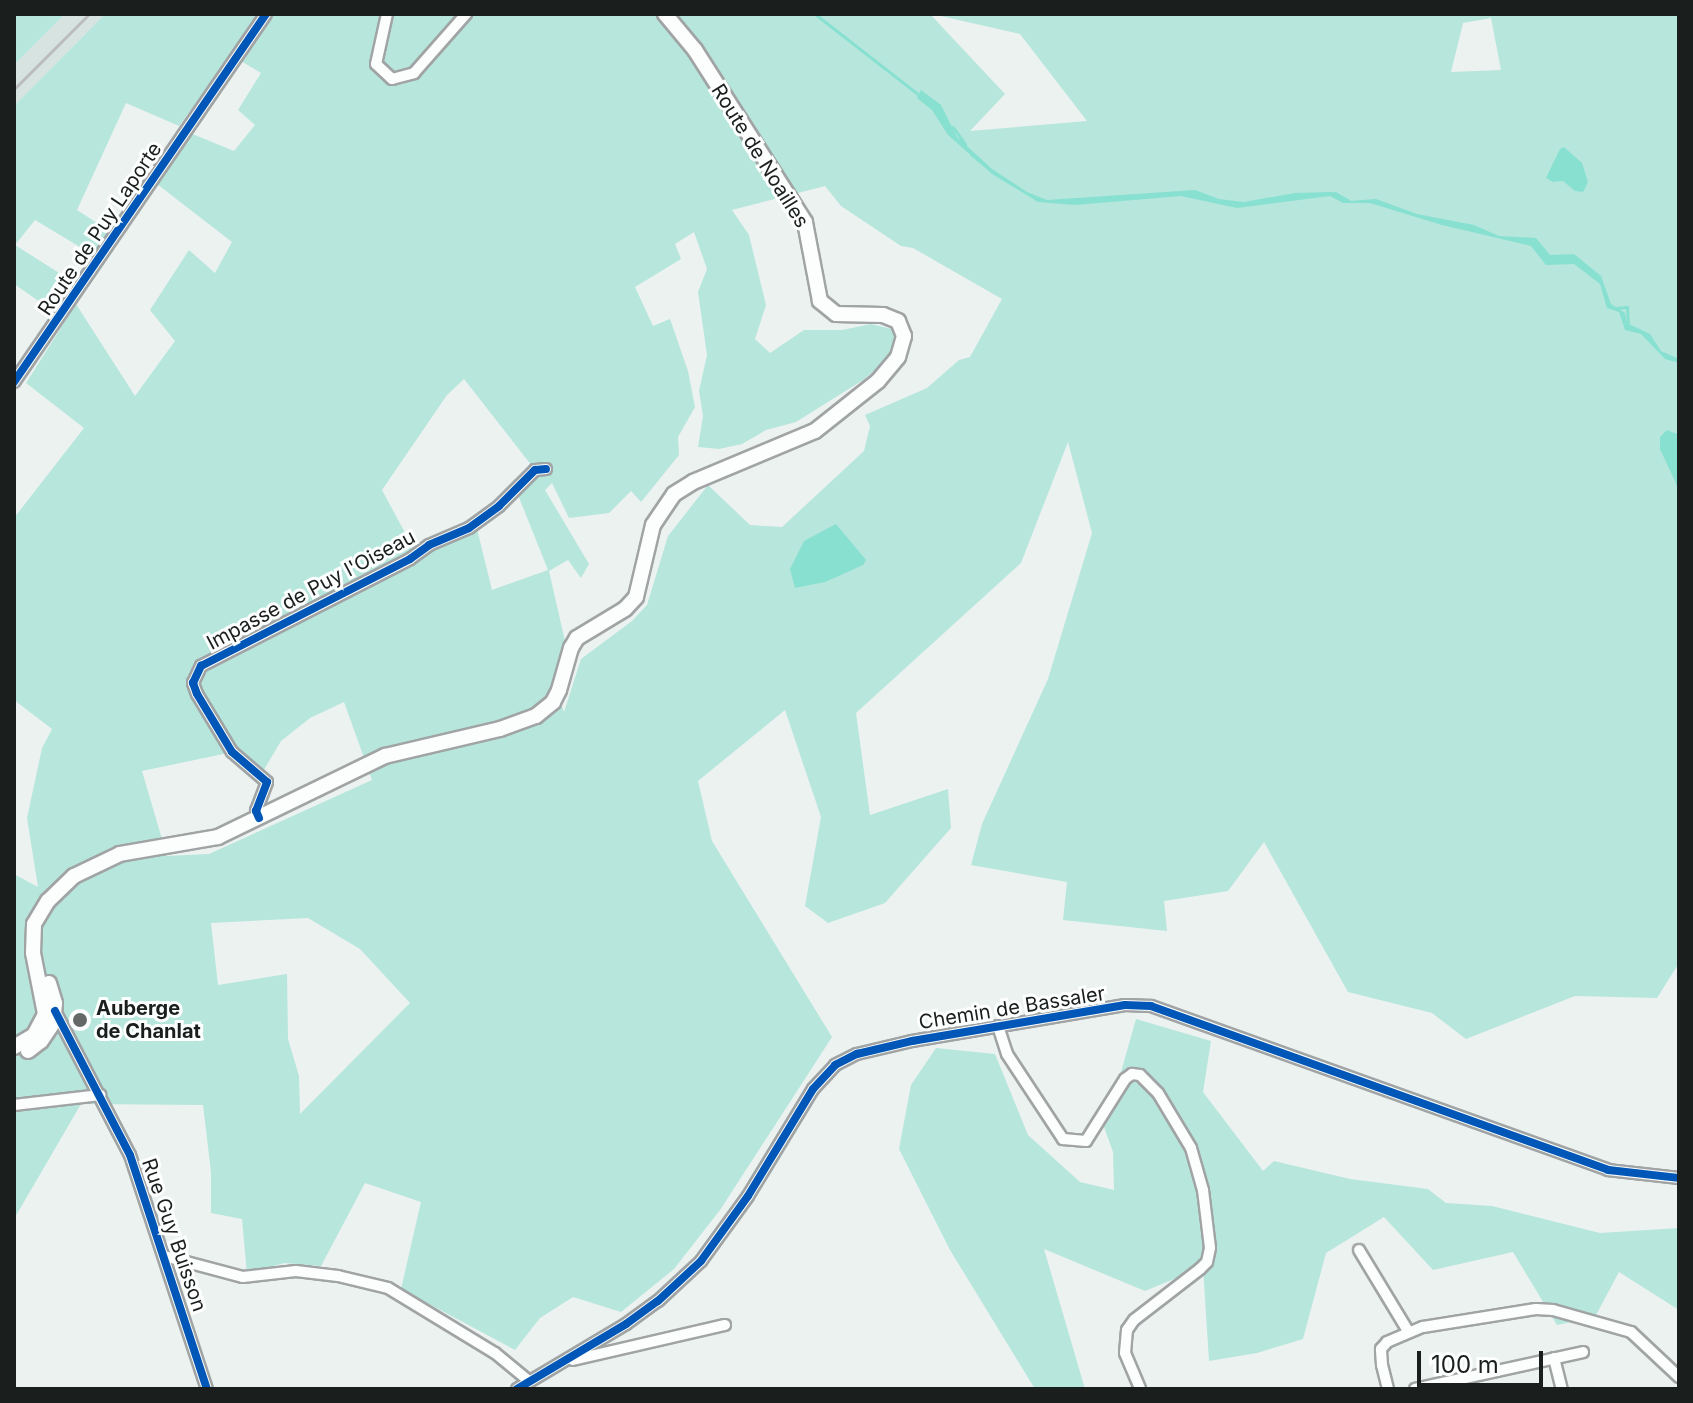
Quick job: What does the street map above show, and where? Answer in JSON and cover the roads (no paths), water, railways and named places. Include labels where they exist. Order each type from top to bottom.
[{"type":"main road","name":"Route de Noailles","points":[[40,913],[66,882],[99,861],[129,852],[204,841],[259,818],[385,756],[500,729],[545,710],[559,690],[577,638],[625,609],[636,597],[653,525],[674,494],[693,482],[785,446],[824,425],[878,381],[900,352],[904,330],[894,318],[841,315],[830,312],[820,301],[805,222],[699,57],[665,14]]},
{"type":"main road","points":[[40,913],[32,936],[35,963],[51,1026]]},
{"type":"main road","points":[[40,913],[37,943],[51,1026]]},
{"type":"main road","points":[[14,1047],[51,1026]]},
{"type":"main road","points":[[14,1055],[51,1026]]},
{"type":"street","name":"Route de Puy Laporte","points":[[14,382],[266,14]]},
{"type":"street","points":[[387,14],[376,64],[392,79],[414,73],[466,14]]},
{"type":"street","name":"Impasse de Puy l'Oiseau","points":[[259,818],[256,811],[267,782],[232,752],[197,694],[193,683],[201,666],[398,565],[429,545],[469,528],[499,506],[535,470],[546,469]]},
{"type":"street","name":"Chemin de Bassaler","points":[[517,1389],[658,1301],[701,1261],[748,1196],[813,1089],[835,1065],[857,1054],[912,1041],[1125,1005],[1151,1006],[1608,1170],[1679,1178]]},
{"type":"street","name":"Rue Guy Buisson","points":[[51,1026],[71,1044],[130,1155],[207,1389]]},
{"type":"street","points":[[998,1026],[1007,1054],[1063,1139],[1086,1141],[1125,1079],[1132,1074],[1140,1075],[1158,1093],[1191,1148],[1203,1190],[1210,1248],[1207,1262],[1134,1320],[1123,1341],[1140,1389]]},
{"type":"street","points":[[14,1105],[100,1095]]},
{"type":"street","points":[[1359,1250],[1408,1331]]},
{"type":"street","points":[[164,1256],[243,1277],[296,1271],[338,1276],[388,1288],[495,1353],[529,1381]]},
{"type":"street","points":[[1388,1389],[1381,1349],[1387,1342],[1408,1331],[1517,1311],[1553,1310],[1631,1332],[1679,1377]]},
{"type":"street","points":[[559,1363],[725,1325]]},
{"type":"street","points":[[1415,1389],[1583,1352]]},
{"type":"street","points":[[1554,1358],[1562,1389]]},
{"type":"waterway","points":[[815,14],[919,95]]},
{"type":"waterway","points":[[953,127],[965,144]]},
{"type":"waterway","points":[[971,154],[986,166]]},
{"type":"waterway","points":[[1320,195],[1335,193],[1349,201]]},
{"type":"waterway","points":[[1616,308],[1627,307],[1628,324]]},
{"type":"railway","points":[[14,89],[89,14]]},
{"type":"place","name":"Auberge de Chanlat","points":[[80,1020]]}]
